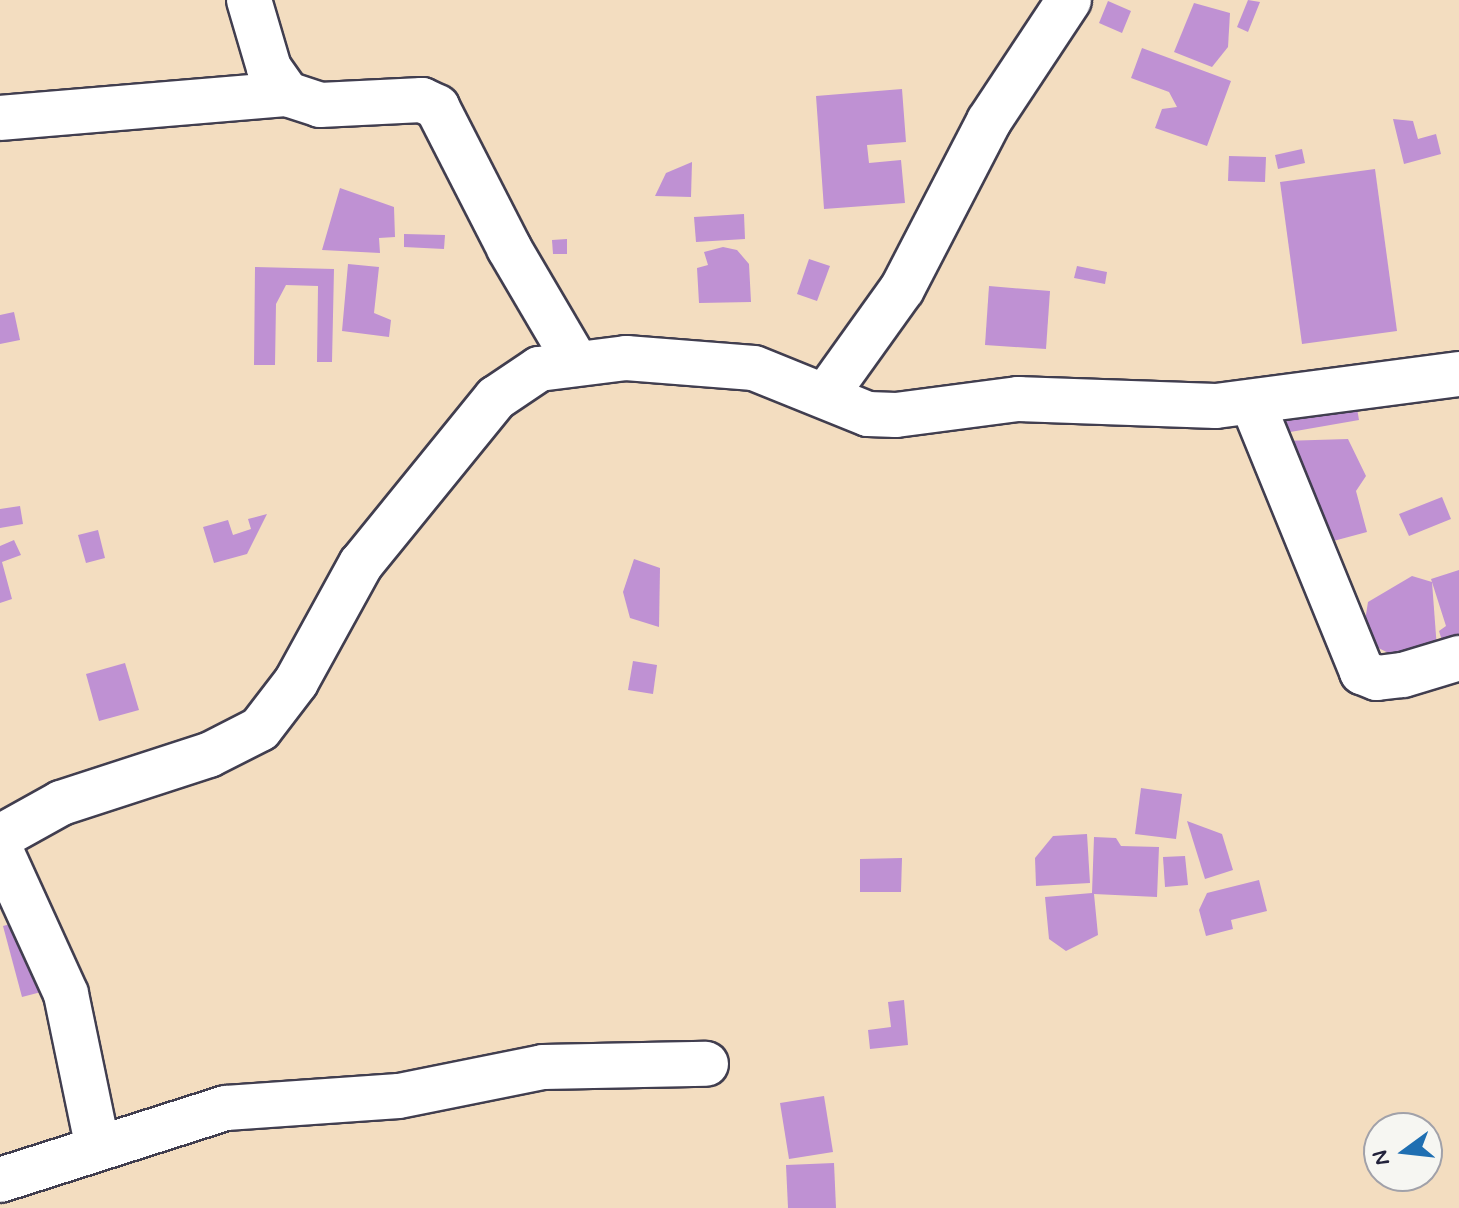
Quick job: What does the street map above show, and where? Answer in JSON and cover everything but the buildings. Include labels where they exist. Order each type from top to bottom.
[{"type":"street","points":[[249,0],[269,68],[287,94]]},
{"type":"street","points":[[826,395],[902,289],[989,121],[1069,0]]},
{"type":"street","points":[[0,118],[287,94],[320,105],[422,100],[437,107],[509,248],[576,362]]},
{"type":"street","points":[[0,837],[61,803],[209,755],[260,729],[296,682],[361,564],[496,398],[527,373],[576,362],[626,358],[754,368],[868,414],[896,415],[1018,399],[1184,407],[1252,402],[1459,374]]},
{"type":"street","points":[[1252,402],[1362,672],[1377,678],[1403,675],[1459,658]]},
{"type":"street","points":[[0,849],[66,994],[98,1148]]},
{"type":"street","points":[[0,1180],[226,1108],[399,1096],[543,1067],[706,1064]]}]
